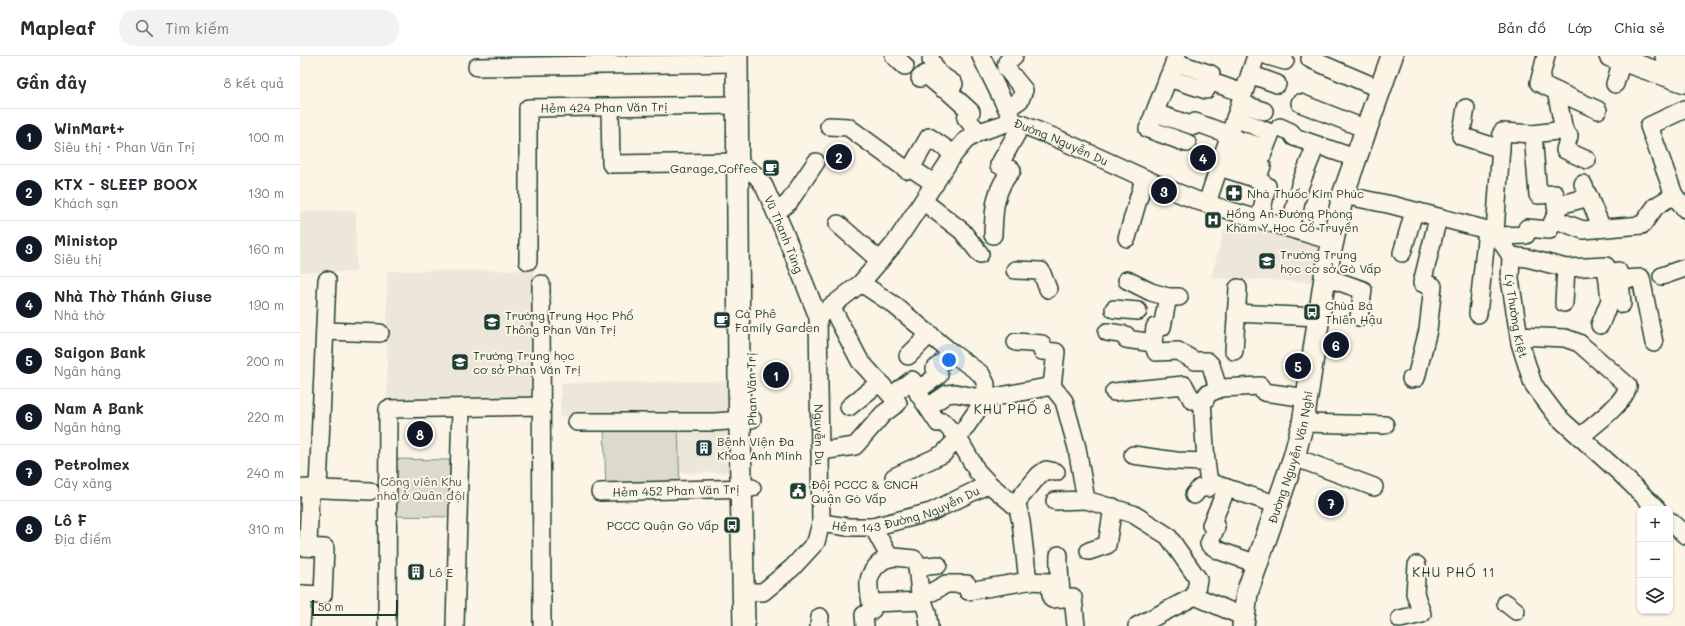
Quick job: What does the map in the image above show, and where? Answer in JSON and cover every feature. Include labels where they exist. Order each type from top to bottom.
[{"type":"main road","name":"Đường Nguyễn Văn Nghi","points":[[1243,621],[1247,593],[1294,457],[1302,423],[1325,277],[1343,196],[1355,158],[1392,56]]},
{"type":"main road","name":"Phan Văn Trị","points":[[740,58],[737,105],[743,166]]},
{"type":"main road","name":"Phan Văn Trị","points":[[740,58],[749,595],[755,626]]},
{"type":"main road","points":[[1622,59],[1685,82]]},
{"type":"main road","name":"Phan Văn Trị","points":[[744,626],[749,595]]},
{"type":"street","points":[[981,56],[1014,118]]},
{"type":"street","points":[[986,190],[999,165],[1024,90],[1006,68],[1007,62],[1014,56]]},
{"type":"street","points":[[1207,203],[1256,56]]},
{"type":"street","points":[[1268,56],[1285,61]]},
{"type":"street","points":[[1546,56],[1539,83],[1598,110]]},
{"type":"street","points":[[477,67],[740,58]]},
{"type":"street","points":[[1187,142],[1148,129],[1176,59],[1276,130],[1291,132],[1294,137],[1355,158]]},
{"type":"street","points":[[1310,59],[1380,89]]},
{"type":"street","points":[[1615,84],[1622,59]]},
{"type":"street","points":[[930,60],[938,73],[954,84],[949,92]]},
{"type":"street","points":[[920,78],[925,74],[949,92],[971,112],[966,118],[979,132]]},
{"type":"street","points":[[1250,74],[1277,84]]},
{"type":"street","points":[[1168,78],[1209,82]]},
{"type":"street","points":[[1556,91],[1564,130],[1569,136],[1565,150],[1587,160]]},
{"type":"street","points":[[1300,103],[1366,129]]},
{"type":"street","points":[[1240,104],[1264,111]]},
{"type":"street","name":"Hẻm 424 Phan Văn Trị","points":[[528,261],[528,108],[737,105]]},
{"type":"street","points":[[610,107],[612,164],[743,166]]},
{"type":"street","points":[[1466,108],[1461,136],[1501,149]]},
{"type":"street","points":[[1685,109],[1649,126],[1674,195],[1685,209]]},
{"type":"street","points":[[1155,113],[1194,124],[1226,147],[1257,179],[1268,186],[1260,219]]},
{"type":"street","name":"Đường Nguyễn Du","points":[[818,317],[861,284],[896,243],[954,154],[966,140],[979,132],[1014,118],[1144,179],[1207,203],[1332,241]]},
{"type":"street","points":[[830,126],[848,127],[907,170],[911,168],[935,184]]},
{"type":"street","points":[[1257,179],[1264,157],[1276,130]]},
{"type":"street","points":[[1478,314],[1493,233],[1502,132],[1533,134],[1564,130]]},
{"type":"street","points":[[1343,196],[1392,205],[1493,233],[1526,235],[1527,228],[1549,230],[1555,212],[1555,194],[1538,195],[1533,134]]},
{"type":"street","points":[[911,168],[930,137],[954,154]]},
{"type":"street","points":[[1290,228],[1300,185],[1316,145]]},
{"type":"street","points":[[1226,147],[1264,157]]},
{"type":"street","points":[[776,213],[789,202],[816,162]]},
{"type":"street","points":[[993,235],[994,208],[998,190],[1004,179],[1012,170],[999,165]]},
{"type":"street","name":"Vũ Thanh Tùng","points":[[743,166],[757,176],[764,186],[818,317]]},
{"type":"street","points":[[1127,238],[1144,179]]},
{"type":"street","points":[[1555,212],[1586,191],[1602,228]]},
{"type":"street","points":[[1555,212],[1583,230],[1642,225],[1656,206],[1674,195]]},
{"type":"street","points":[[923,201],[962,231],[980,254]]},
{"type":"street","points":[[1402,253],[1414,212]]},
{"type":"street","points":[[1411,379],[1416,378],[1428,330],[1433,286],[1422,283],[1438,218]]},
{"type":"street","points":[[838,224],[880,261]]},
{"type":"street","name":"Lý Thường Kiệt","points":[[1493,233],[1511,256],[1510,279],[1519,336],[1533,384],[1557,416],[1620,473],[1653,506]]},
{"type":"street","points":[[1511,256],[1527,258],[1566,268],[1606,266],[1614,276],[1622,304]]},
{"type":"street","points":[[1564,303],[1566,268]]},
{"type":"street","points":[[1662,276],[1685,268]]},
{"type":"street","points":[[1015,270],[1041,272],[1048,289]]},
{"type":"street","points":[[1600,325],[1610,300],[1614,276]]},
{"type":"street","points":[[1614,276],[1641,278],[1654,343]]},
{"type":"street","points":[[1325,277],[1363,290],[1359,317]]},
{"type":"street","points":[[301,626],[302,594],[323,595],[325,548],[304,547],[325,331],[327,280]]},
{"type":"street","points":[[1127,280],[1151,292],[1174,297],[1162,327],[1155,327],[1153,343],[1156,352],[1178,351],[1195,361],[1207,361],[1211,365],[1218,390]]},
{"type":"street","points":[[542,284],[542,626]]},
{"type":"street","points":[[861,284],[894,305],[952,354],[981,374],[986,384],[985,399],[958,438],[943,454],[894,477]]},
{"type":"street","points":[[1234,351],[1238,288]]},
{"type":"street","points":[[831,306],[860,361],[895,399]]},
{"type":"street","points":[[1114,309],[1138,311]]},
{"type":"street","points":[[1236,312],[1318,317]]},
{"type":"street","name":"Nguyễn Du","points":[[749,595],[763,592],[792,568],[816,542],[821,523],[818,317]]},
{"type":"street","points":[[325,331],[380,333]]},
{"type":"street","points":[[1107,332],[1126,335],[1126,339],[1153,343]]},
{"type":"street","points":[[908,356],[930,334]]},
{"type":"street","points":[[1519,336],[1565,338],[1579,343],[1628,386],[1627,393],[1609,412],[1580,437]]},
{"type":"street","points":[[1016,342],[1042,344],[1042,351],[1056,352],[1052,386],[1064,401],[1076,448],[1086,500]]},
{"type":"street","points":[[918,390],[939,375],[935,369],[952,354]]},
{"type":"street","points":[[821,451],[855,446],[912,380],[918,387],[918,390],[938,423],[943,422],[958,438],[977,471],[989,484],[1018,508],[1028,581]]},
{"type":"street","points":[[849,407],[880,382]]},
{"type":"street","points":[[1114,392],[1184,385],[1192,400],[1205,400],[1207,394],[1218,390],[1260,386],[1264,392],[1307,398]]},
{"type":"street","points":[[928,407],[947,394],[955,393],[985,399],[1052,386]]},
{"type":"street","points":[[1202,400],[1206,462],[1209,482],[1278,505]]},
{"type":"street","points":[[387,626],[388,409],[542,406]]},
{"type":"street","points":[[455,626],[461,408]]},
{"type":"street","points":[[577,422],[715,422],[746,419]]},
{"type":"street","points":[[1302,423],[1385,425]]},
{"type":"street","points":[[1133,455],[1176,461],[1206,462]]},
{"type":"street","points":[[1294,457],[1374,487]]},
{"type":"street","points":[[1014,505],[1039,474],[1046,470],[1056,472]]},
{"type":"street","name":"Hẻm 143 Đường Nguyễn Du","points":[[821,523],[848,528],[873,527],[931,512],[989,484]]},
{"type":"street","points":[[1194,495],[1200,488],[1219,486]]},
{"type":"street","points":[[1219,486],[1211,525],[1216,527],[1209,544],[1220,550],[1257,564]]},
{"type":"street","points":[[309,488],[370,490]]},
{"type":"street","name":"Hẻm 452 Phan Văn Trị","points":[[600,492],[747,488]]},
{"type":"street","points":[[1055,501],[1086,500],[1113,507],[1133,514],[1168,536],[1198,579],[1195,596]]},
{"type":"street","points":[[1090,551],[1107,545],[1113,507]]},
{"type":"street","points":[[1673,524],[1685,535]]},
{"type":"street","points":[[873,527],[890,558]]},
{"type":"street","points":[[1059,555],[1058,567],[1061,577],[1061,598]]},
{"type":"street","points":[[865,626],[864,615],[872,610],[869,580],[876,566],[886,558],[895,557],[914,559],[917,567],[921,597],[927,612],[929,626]]},
{"type":"street","points":[[917,567],[938,565]]},
{"type":"street","points":[[1400,619],[1422,614],[1415,593],[1417,565]]},
{"type":"street","points":[[871,604],[921,597],[946,584],[967,584],[968,592],[1028,581],[1049,582],[1052,599],[1072,597],[1076,626]]},
{"type":"street","points":[[1195,596],[1243,621]]},
{"type":"street","points":[[1137,626],[1195,596]]},
{"type":"shaded area","points":[[356,210],[356,272],[300,272],[300,211]]},
{"type":"shaded area","name":"Trường Trung học cơ sở Gò Vấp","points":[[1228,215],[1321,243],[1313,282],[1211,278]]},
{"type":"shaded area","name":"Trường Trung học cơ sở Phan Văn Trị","points":[[534,270],[534,400],[387,399],[387,271]]},
{"type":"shaded area","points":[[739,381],[738,472],[680,473],[678,424],[721,420],[560,417],[561,383]]},
{"type":"green space","points":[[604,423],[678,423],[680,494],[606,494]]},
{"type":"green space","name":"Công viên Khu nhà ở Quân đội","points":[[393,459],[450,460],[450,517],[392,516]]},
{"type":"place","name":"KTX - SLEEP BOOX","points":[[839,157]]},
{"type":"place","name":"Nhà Thờ Thánh Giuse","points":[[1203,158]]},
{"type":"place","name":"Garage Coffee","points":[[771,168]]},
{"type":"place","name":"Ministop","points":[[1164,191]]},
{"type":"place","name":"Nhà Thuốc Kim Phúc","points":[[1234,193]]},
{"type":"place","name":"Hồng An Đường Phòng Khám Y Học Cổ Truyền","points":[[1213,220]]},
{"type":"place","name":"Trường Trung học cơ sở Gò Vấp","points":[[1267,261]]},
{"type":"place","name":"Chùa Bà Thiên Hậu","points":[[1312,312]]},
{"type":"place","name":"Cà Phê Family Garden","points":[[722,320]]},
{"type":"place","name":"Trường Trung Học Phổ Thông Phan Văn Trị","points":[[492,322]]},
{"type":"place","name":"Nam A Bank","points":[[1336,345]]},
{"type":"place","name":"Trường Trung học cơ sở Phan Văn Trị","points":[[460,362]]},
{"type":"place","name":"Saigon Bank","points":[[1298,366]]},
{"type":"place","name":"WinMart+","points":[[776,375]]},
{"type":"place","name":"Lô F","points":[[420,434]]},
{"type":"place","name":"Bệnh Viện Đa Khoa Anh Minh","points":[[704,448]]},
{"type":"place","name":"Đội PCCC & CNCH Quận Gò Vấp","points":[[798,491]]},
{"type":"place","name":"Petrolmex","points":[[1331,503]]},
{"type":"place","name":"PCCC Quận Gò Vấp","points":[[732,525]]},
{"type":"place","name":"Lô E","points":[[416,572]]},
{"type":"district","name":"KHU PHỐ 8","points":[[1013,408]]},
{"type":"district","name":"KHU PHỐ 11","points":[[1454,571]]}]
